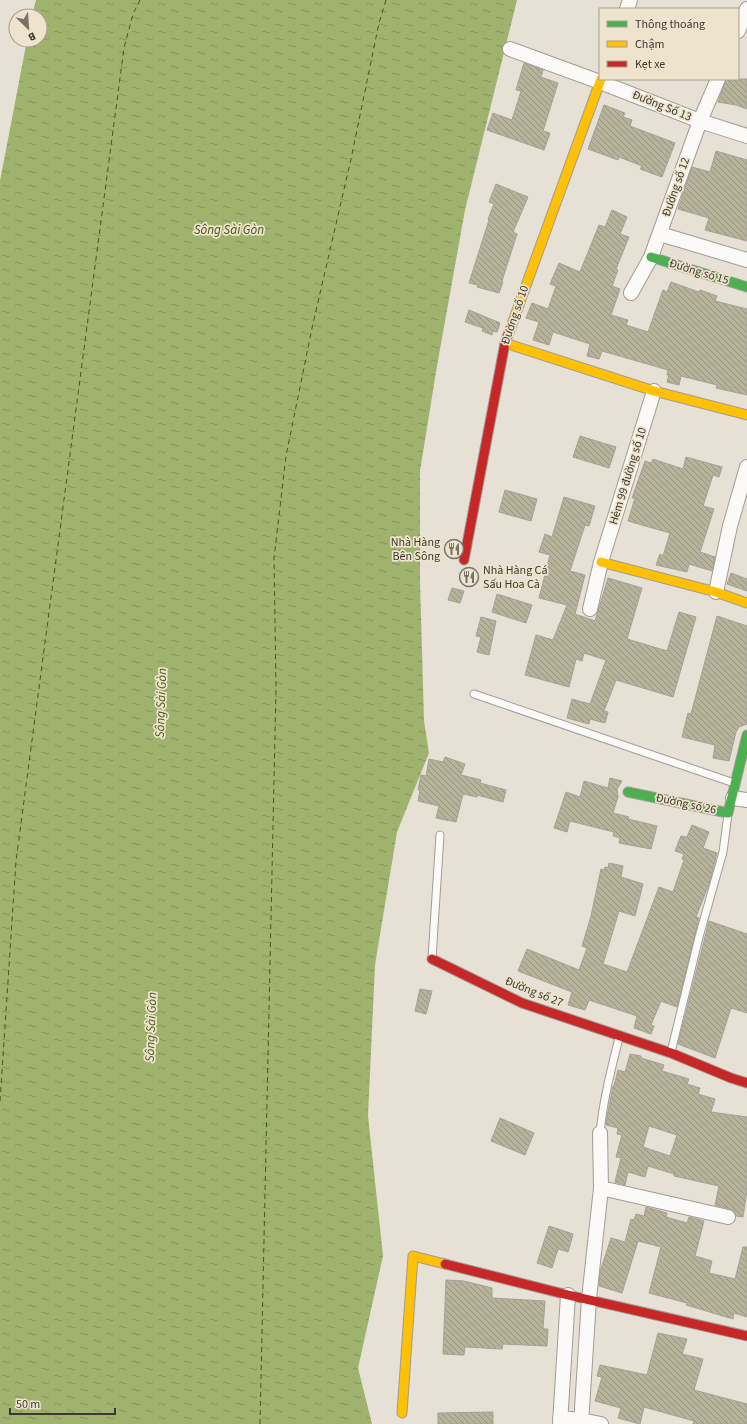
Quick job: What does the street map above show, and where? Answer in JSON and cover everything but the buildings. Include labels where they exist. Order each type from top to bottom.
[{"type":"street","points":[[739,29],[747,11]]},
{"type":"street","name":"Đường Số 13","points":[[510,50],[599,80]]},
{"type":"street","name":"Đường Số 13","points":[[600,80],[700,121],[747,136]]},
{"type":"street","name":"Đường số 10","points":[[464,560],[505,343],[600,80]]},
{"type":"street","name":"Đường số 12","points":[[631,293],[652,257],[700,121],[718,80]]},
{"type":"street","points":[[660,234],[747,260]]},
{"type":"street","name":"Đường số 15","points":[[652,257],[746,285]]},
{"type":"street","points":[[505,343],[654,391],[747,415]]},
{"type":"street","name":"Hẻm 99 đường số 10","points":[[590,609],[601,562],[654,391]]},
{"type":"street","points":[[716,592],[730,526],[747,466]]},
{"type":"street","points":[[601,562],[716,592],[747,603]]},
{"type":"street","name":"Đường số 26","points":[[628,792],[728,813],[733,798],[747,735]]},
{"type":"street","name":"Đường số 26","points":[[733,798],[747,800]]},
{"type":"street","name":"Đường số 27","points":[[432,959],[522,1002],[671,1053],[731,1078],[747,1083]]},
{"type":"street","points":[[581,1422],[589,1299],[601,1188],[600,1133]]},
{"type":"street","points":[[601,1188],[728,1217]]},
{"type":"street","points":[[402,1413],[412,1256],[568,1295],[747,1336]]},
{"type":"street","points":[[568,1295],[560,1421],[601,1424]]},
{"type":"lane","points":[[474,694],[736,784]]},
{"type":"lane","points":[[671,1053],[699,937],[723,852],[728,813]]},
{"type":"lane","name":"Đường số 27","points":[[432,959],[440,834]]},
{"type":"lane","points":[[600,1133],[602,1109],[607,1084],[620,1036]]},
{"type":"water","name":"Sông Sài Gòn","points":[[36,0],[517,0],[465,210],[420,471],[420,582],[424,721],[429,753],[397,832],[375,965],[368,1116],[383,1256],[358,1368],[372,1424],[0,1424],[0,181],[25,48],[48,48],[48,8],[34,8]]},
{"type":"ferry route","points":[[0,1101],[16,861],[124,48],[133,14],[140,0]]},
{"type":"ferry route","points":[[260,1424],[276,688],[274,558],[286,456],[312,328],[351,159],[379,23],[386,0]]},
{"type":"traffic: fast","points":[[651,257],[747,287]]},
{"type":"traffic: fast","points":[[628,792],[728,813],[747,735]]},
{"type":"traffic: slow","points":[[512,324],[601,80]]},
{"type":"traffic: slow","points":[[505,343],[654,391],[747,415]]},
{"type":"traffic: slow","points":[[601,562],[716,592],[747,603]]},
{"type":"traffic: slow","points":[[402,1413],[413,1256],[445,1264]]},
{"type":"traffic: jam","points":[[464,560],[505,343],[512,324]]},
{"type":"traffic: jam","points":[[432,959],[522,1003],[671,1053],[731,1078],[747,1083]]},
{"type":"traffic: jam","points":[[445,1264],[568,1295],[747,1336]]},
{"type":"place","name":"Nhà Hàng Bên Sông","points":[[454,549]]},
{"type":"place","name":"Nhà Hàng Cá Sấu Hoa Cà","points":[[469,577]]}]
